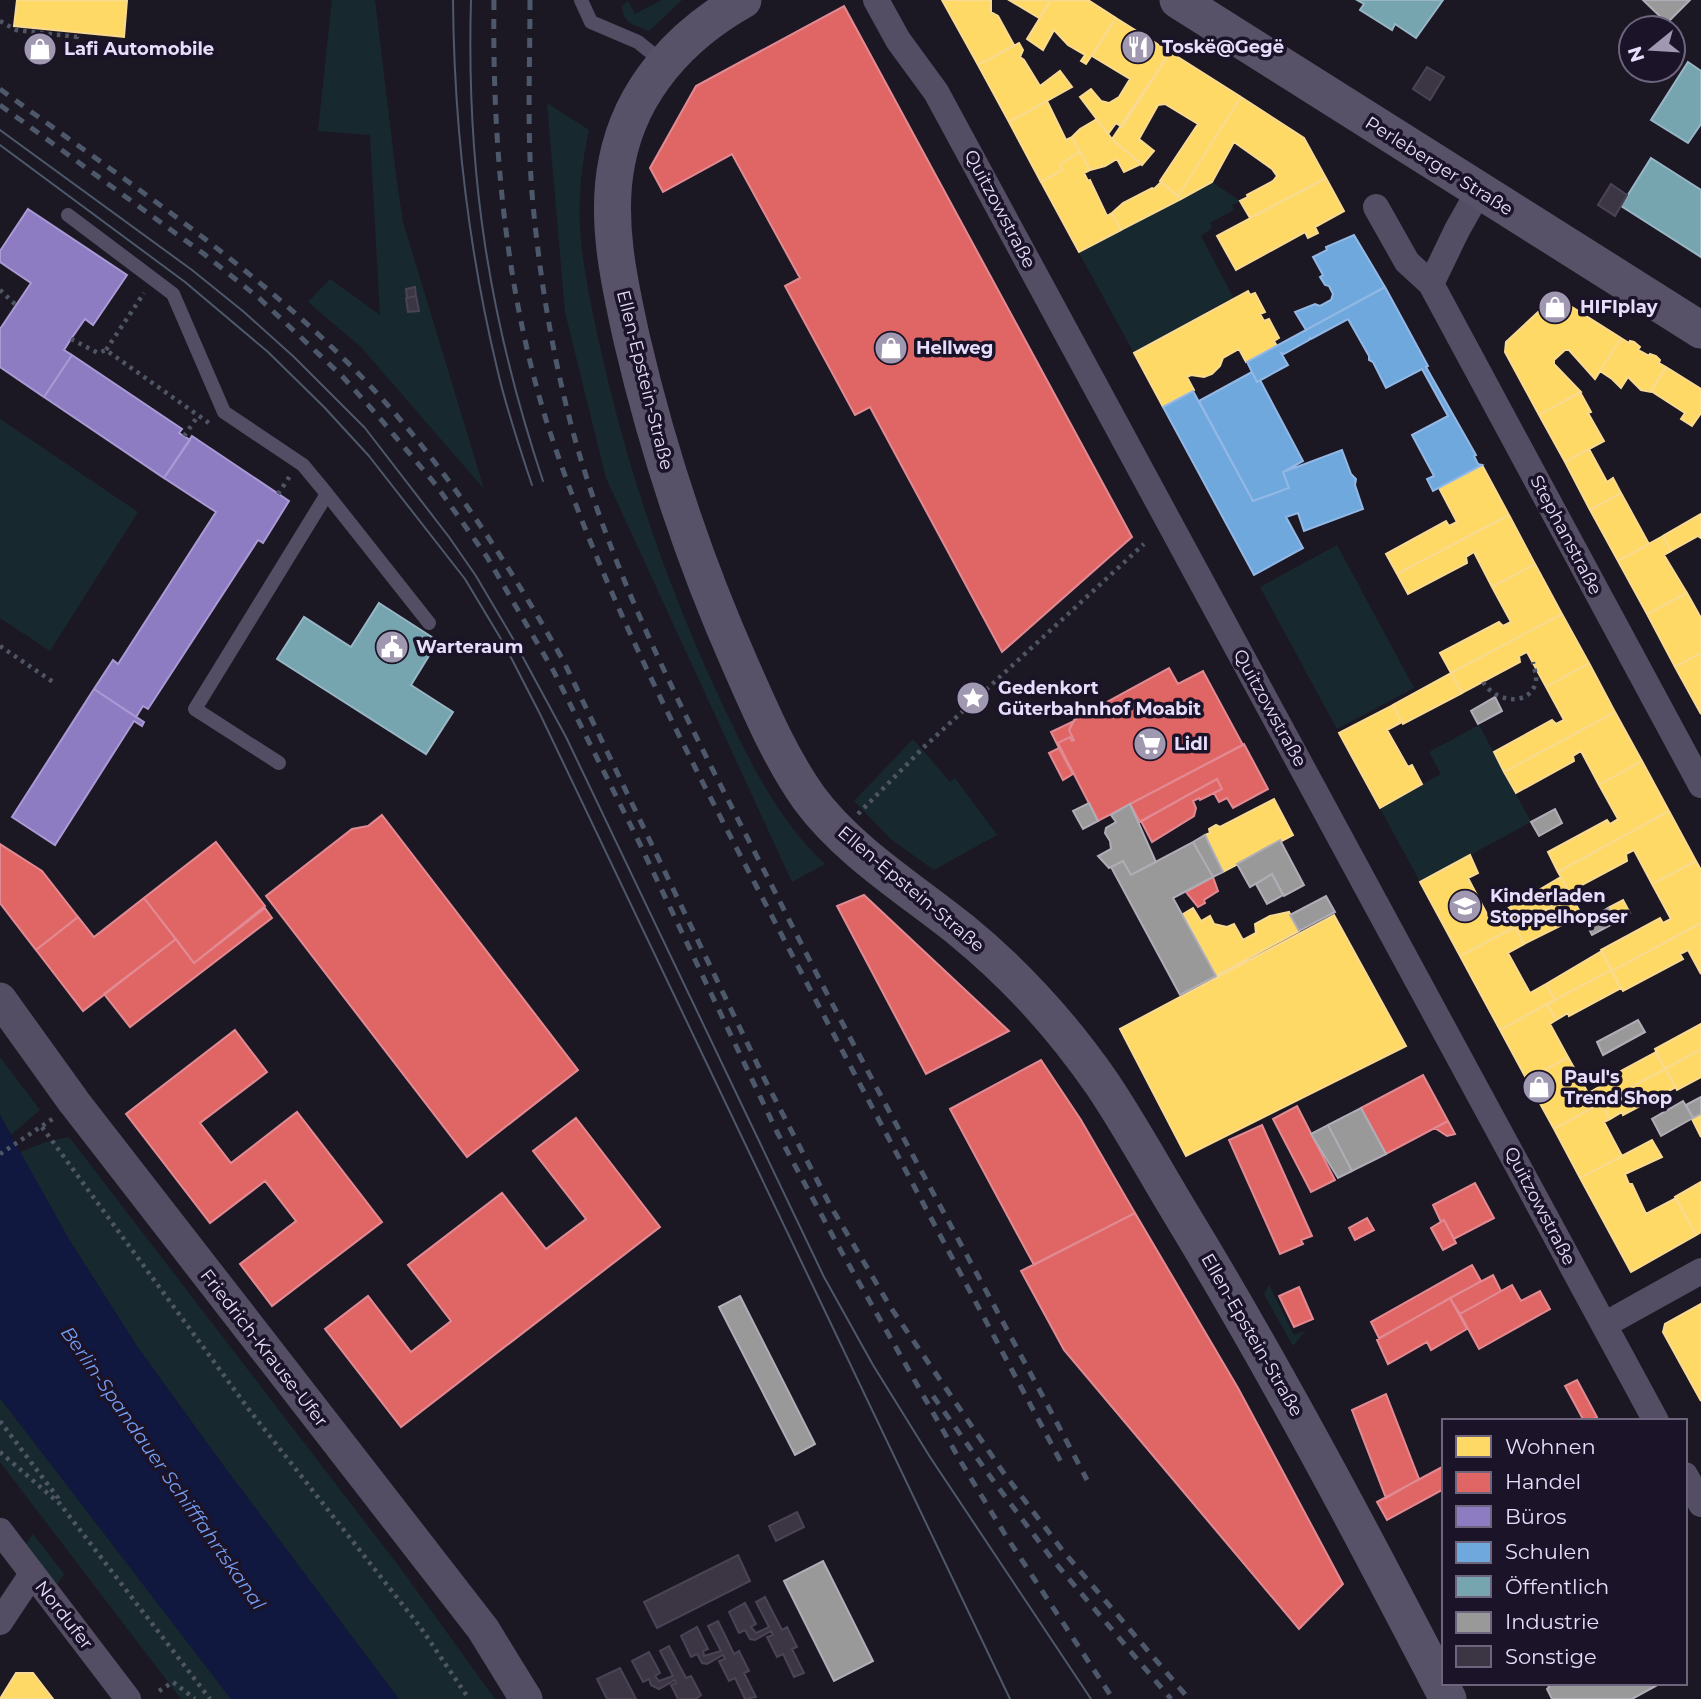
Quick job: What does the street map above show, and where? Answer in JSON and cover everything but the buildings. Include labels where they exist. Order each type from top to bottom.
[{"type":"main road","name":"Ellen-Epstein-Straße","points":[[743,0],[691,34],[664,63],[645,90],[626,126],[612,191],[614,234],[625,310],[653,421],[692,544],[719,615],[758,705],[811,801],[862,852],[966,934],[1016,979],[1065,1034],[1105,1088],[1276,1374],[1448,1699]]},
{"type":"main road","name":"Perleberger Straße","points":[[1178,0],[1696,327]]},
{"type":"street","name":"Quitzowstraße","points":[[876,0],[898,40],[936,92],[1655,1419]]},
{"type":"street","points":[[1431,284],[1479,191]]},
{"type":"street","name":"Stephanstraße","points":[[1376,207],[1407,262],[1431,284],[1701,785]]},
{"type":"street","name":"Friedrich-Krause-Ufer","points":[[0,999],[74,1102],[483,1629],[526,1699]]},
{"type":"street","points":[[1604,1325],[1701,1271]]},
{"type":"street","points":[[1687,1479],[1701,1504]]},
{"type":"street","name":"Nordufer","points":[[0,1531],[128,1699]]},
{"type":"street","points":[[0,1622],[32,1574]]},
{"type":"lane","points":[[581,0],[591,22],[638,42],[664,63]]},
{"type":"lane","points":[[68,215],[173,294],[224,412],[303,466],[429,623]]},
{"type":"lane","points":[[279,763],[195,709],[327,494]]},
{"type":"path","points":[[0,21],[16,30],[77,37],[77,32]]},
{"type":"path","points":[[71,339],[98,353],[106,350],[154,279]]},
{"type":"path","points":[[0,290],[16,304]]},
{"type":"path","points":[[106,350],[210,423]]},
{"type":"path","points":[[184,436],[198,416]]},
{"type":"path","points":[[278,494],[290,475],[327,494]]},
{"type":"path","points":[[857,815],[924,747],[1144,544]]},
{"type":"path","points":[[0,646],[57,684]]},
{"type":"path","points":[[1483,682],[1490,692],[1503,698],[1527,696],[1537,681],[1533,662]]},
{"type":"path","points":[[0,1154],[54,1118]]},
{"type":"path","points":[[42,1127],[250,1411],[421,1628],[469,1699]]},
{"type":"path","points":[[0,1421],[210,1699]]},
{"type":"path","points":[[0,1452],[59,1501]]},
{"type":"path","points":[[159,1691],[173,1682],[195,1699]]},
{"type":"shaded area","points":[[332,0],[375,0],[403,222],[484,489],[361,347],[308,302],[330,279],[380,315],[370,135],[318,131]]},
{"type":"shaded area","points":[[662,0],[682,0],[649,31],[631,23],[623,12],[622,6],[628,1],[635,14]]},
{"type":"shaded area","points":[[547,103],[589,130],[583,160],[580,206],[580,236],[585,270],[613,401],[634,477],[672,587],[702,659],[751,763],[791,826],[825,864],[792,882],[606,478],[565,312]]},
{"type":"shaded area","points":[[1212,182],[1240,201],[1232,205],[1234,210],[1210,223],[1212,228],[1201,236],[1234,299],[1134,353],[1079,253]]},
{"type":"shaded area","points":[[0,419],[138,512],[50,651],[0,618]]},
{"type":"shaded area","points":[[1337,545],[1414,688],[1337,729],[1260,587]]},
{"type":"shaded area","points":[[1479,725],[1531,822],[1420,882],[1380,808],[1441,774],[1429,752]]},
{"type":"shaded area","points":[[913,739],[950,782],[955,778],[997,835],[934,870],[892,840],[854,801]]},
{"type":"shaded area","points":[[0,1057],[40,1110],[11,1135],[0,1115]]},
{"type":"shaded area","points":[[69,1137],[401,1569],[495,1699],[399,1699],[386,1682],[137,1346],[70,1241],[20,1152]]},
{"type":"shaded area","points":[[1269,1285],[1294,1335],[1306,1330],[1293,1346],[1264,1294]]},
{"type":"shaded area","points":[[0,1398],[231,1699],[181,1699],[0,1462]]},
{"type":"shaded area","points":[[33,1534],[64,1574],[56,1586],[25,1546]]},
{"type":"water","name":"Berlin-Spandauer Schifffahrtskanal","points":[[0,1115],[70,1241],[137,1346],[399,1699],[231,1699],[0,1398]]},
{"type":"tram line","points":[[453,0],[456,93],[464,185],[478,277],[501,383],[532,485]]},
{"type":"tram line","points":[[471,0],[473,125],[485,244],[508,362],[543,481]]},
{"type":"tram line","points":[[0,130],[192,270],[294,357],[365,428],[449,537],[512,637],[566,737],[824,1277],[873,1365],[930,1457],[1091,1699]]},
{"type":"tram line","points":[[0,145],[185,282],[268,352],[369,456],[465,579],[504,644],[540,714],[1010,1699]]},
{"type":"railway","points":[[494,0],[499,161],[511,269],[533,374],[569,488],[619,608],[703,783],[1062,1464]]},
{"type":"railway","points":[[530,0],[530,169],[543,284],[573,432],[613,552],[663,669],[815,970],[1087,1480]]},
{"type":"railway","points":[[0,89],[175,216],[260,283],[341,356],[406,426],[435,463],[516,580],[564,662],[764,1078],[830,1205],[891,1308],[1003,1472],[1063,1551],[1189,1699]]},
{"type":"railway","points":[[0,105],[204,254],[259,298],[342,376],[378,416],[436,485],[487,557],[553,670],[637,838],[777,1132],[836,1242],[961,1462],[1113,1699]]},
{"type":"railway","points":[[933,1396],[1052,1559],[1171,1699]]},
{"type":"place","name":"Toskë@Gegë","points":[[1138,47]]},
{"type":"place","name":"Lafi Automobile","points":[[40,49]]},
{"type":"place","name":"HIFIplay","points":[[1555,307]]},
{"type":"place","name":"Hellweg","points":[[891,348]]},
{"type":"place","name":"Warteraum","points":[[392,647]]},
{"type":"place","name":"Gedenkort Güterbahnhof Moabit","points":[[973,698]]},
{"type":"place","name":"Lidl","points":[[1150,744]]},
{"type":"place","name":"Kinderladen Stoppelhopser","points":[[1465,906]]},
{"type":"place","name":"Paul's Trend Shop","points":[[1539,1087]]}]
